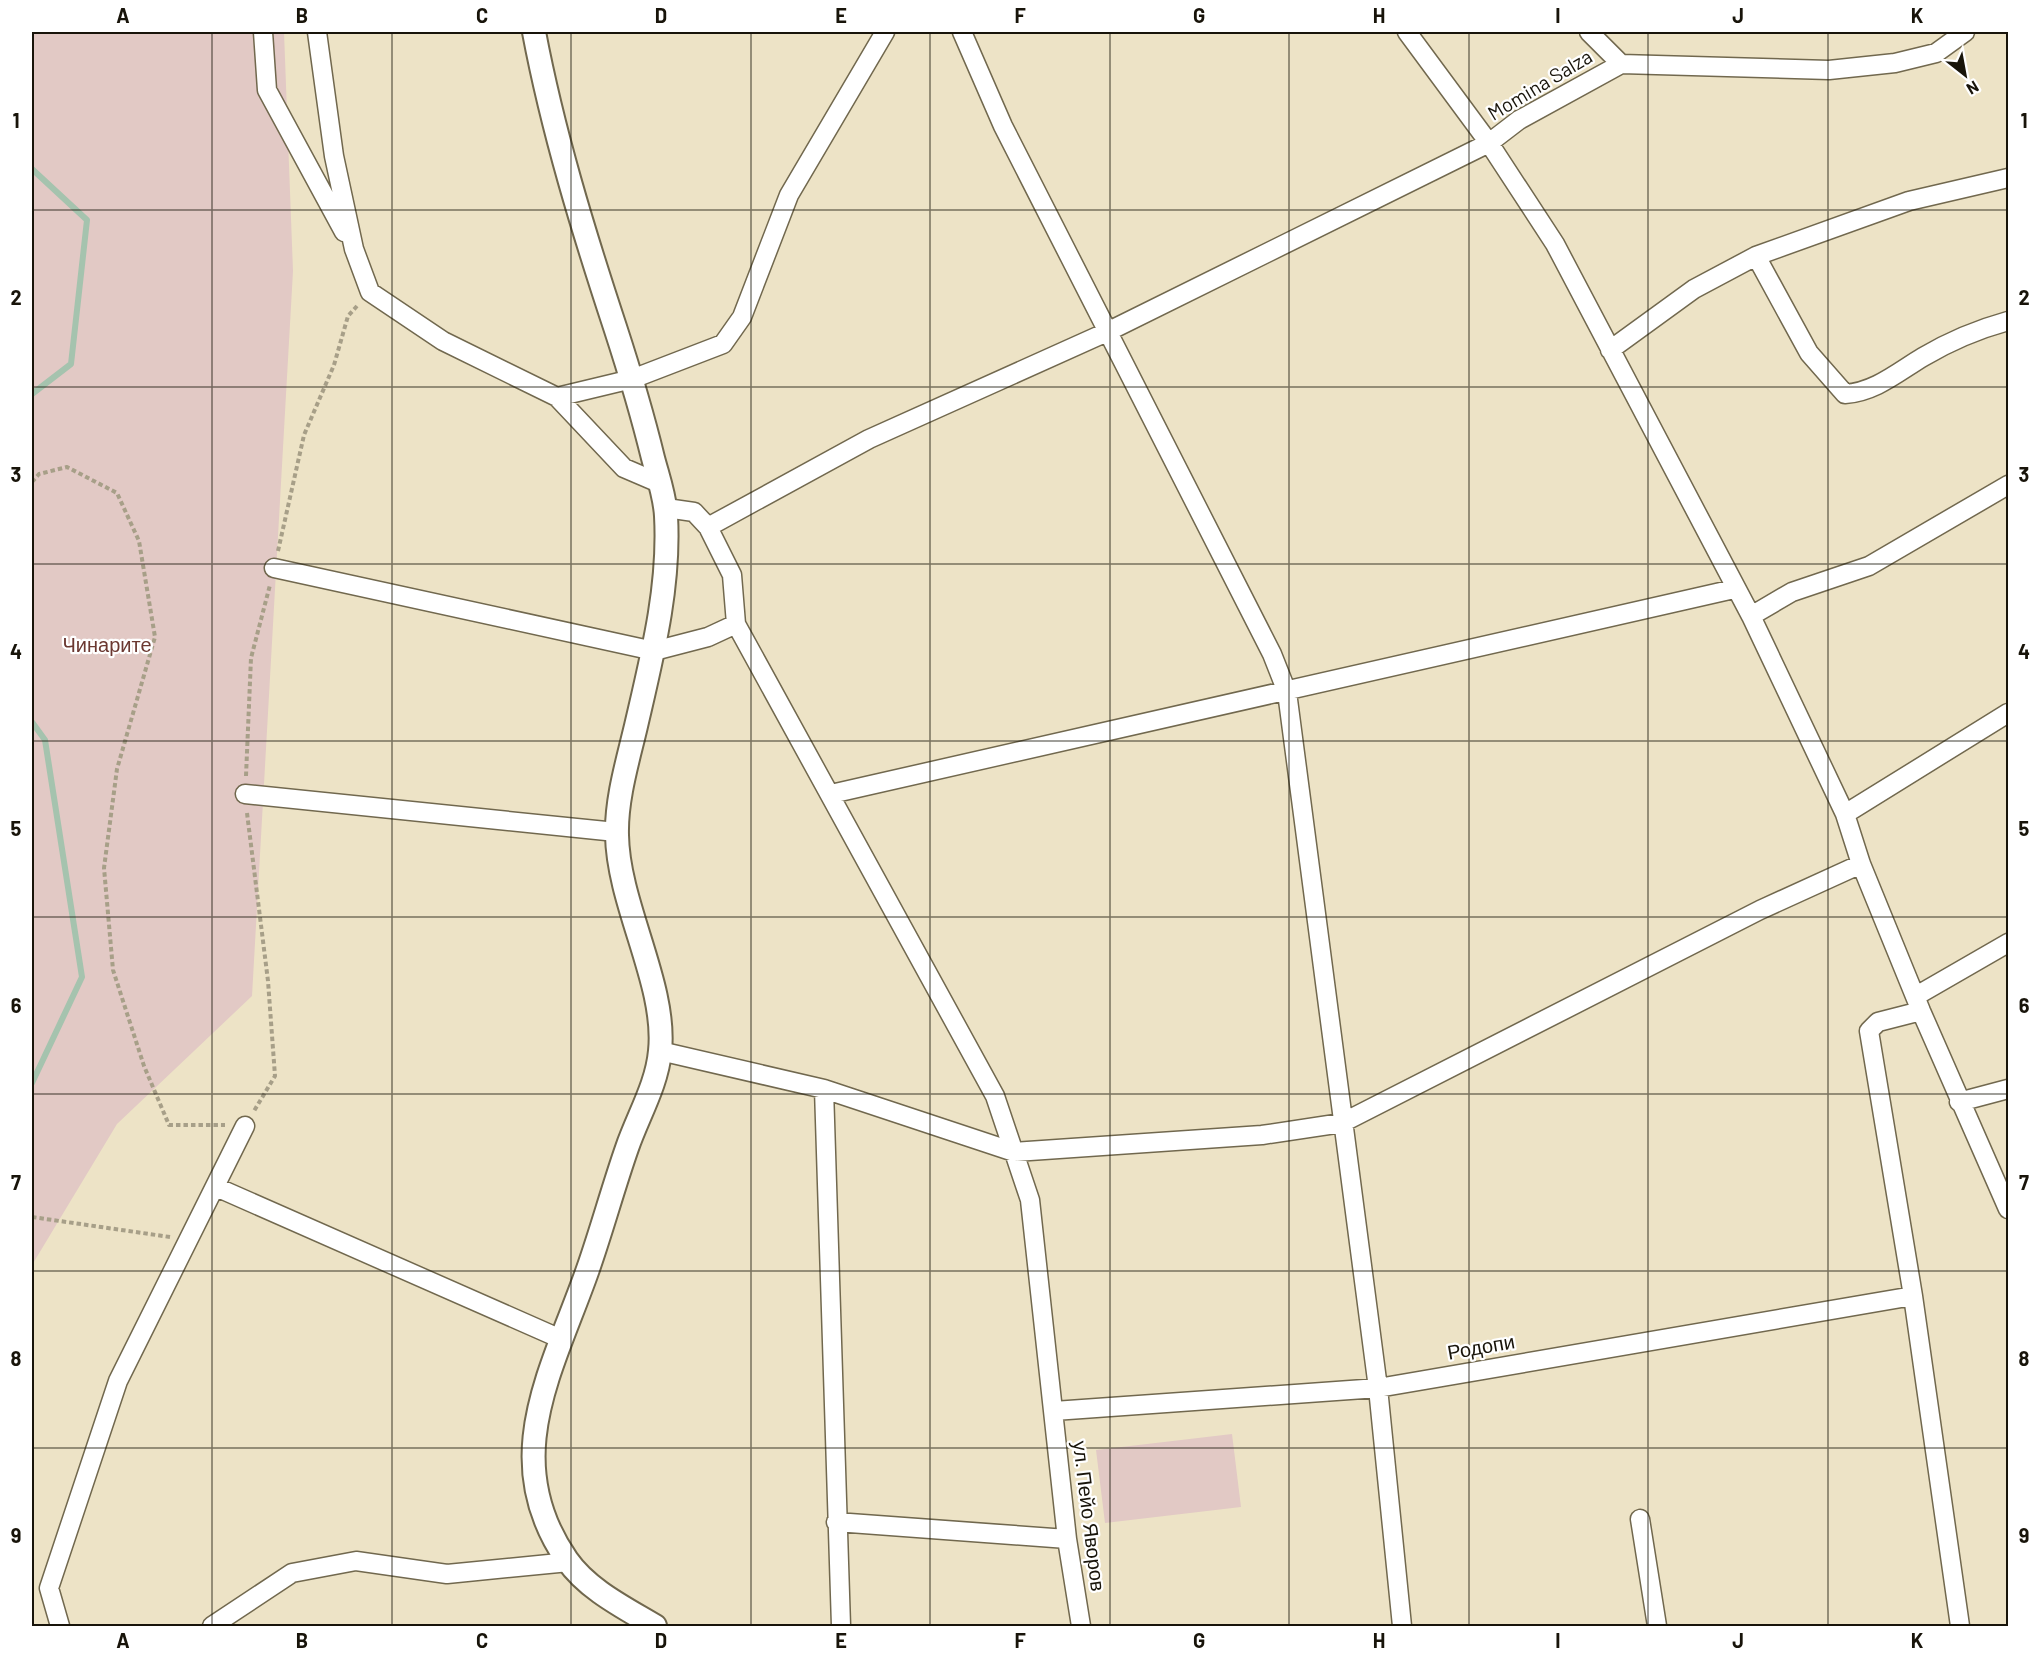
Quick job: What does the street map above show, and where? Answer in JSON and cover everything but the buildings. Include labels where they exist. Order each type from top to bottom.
[{"type":"street","points":[[263,32],[267,90],[354,249]]},
{"type":"street","points":[[317,32],[334,156],[354,249],[370,292],[444,340],[557,397],[624,468],[659,483]]},
{"type":"street","points":[[534,32],[546,95],[585,234],[632,379],[666,508],[668,545],[654,651],[627,765],[616,832],[625,888],[655,999],[660,1051],[654,1078],[627,1146],[588,1270],[561,1339],[535,1418],[533,1459],[542,1508],[549,1527],[569,1562],[591,1585],[655,1626]]},
{"type":"street","points":[[557,397],[632,379],[723,344],[742,317],[789,195],[885,32]]},
{"type":"street","points":[[963,32],[1003,126],[1272,654],[1287,692],[1378,1388],[1402,1626]]},
{"type":"street","points":[[1407,32],[1489,143],[1555,244],[1750,616],[1845,814],[1861,864],[1918,1003],[1959,1102],[2008,1209]]},
{"type":"street","points":[[1589,32],[1621,64]]},
{"type":"street","name":"Momina Salza","points":[[708,527],[869,439],[1107,332],[1489,143],[1519,120],[1621,64],[1829,70],[1895,63],[1936,53],[1965,32]]},
{"type":"street","points":[[1610,350],[1694,289],[1756,255],[1909,201],[2008,178]]},
{"type":"street","points":[[1756,255],[1809,353],[1845,394],[1859,393],[1896,376],[1958,338],[2008,321]]},
{"type":"street","points":[[1750,616],[1792,592],[1869,566],[2008,485]]},
{"type":"street","points":[[274,568],[654,651],[708,638],[736,624],[732,574],[708,527],[694,513],[666,508]]},
{"type":"street","points":[[831,794],[1734,589]]},
{"type":"street","name":"ул. Пейо Яворов","points":[[736,624],[995,1096],[1030,1200],[1067,1539],[1081,1626]]},
{"type":"street","points":[[1845,814],[2008,713]]},
{"type":"street","points":[[245,794],[616,832]]},
{"type":"street","points":[[660,1051],[824,1089],[1014,1152],[1262,1135],[1342,1123],[1760,910],[1861,864]]},
{"type":"street","points":[[1959,1626],[1913,1296],[1869,1031],[1878,1022],[1918,1003],[2008,943]]},
{"type":"street","points":[[824,1089],[840,1626]]},
{"type":"street","points":[[1959,1102],[2008,1089]]},
{"type":"street","points":[[60,1626],[49,1588],[114,1392],[245,1126]]},
{"type":"street","points":[[216,1186],[561,1339]]},
{"type":"street","name":"Родопи","points":[[1054,1411],[1378,1388],[1913,1296]]},
{"type":"street","points":[[1640,1519],[1657,1626]]},
{"type":"street","points":[[836,1522],[1067,1539]]},
{"type":"street","points":[[216,1625],[292,1572],[356,1561],[447,1574],[569,1562]]},
{"type":"path","points":[[32,482],[39,474],[67,467],[117,493],[139,541],[155,637],[117,769],[104,868],[113,970],[144,1066],[169,1125],[245,1126],[274,1076],[268,981],[245,794],[251,658],[304,435],[334,365],[348,316],[370,292]]},
{"type":"path","points":[[32,1217],[189,1240]]},
{"type":"green space","name":"Чинарите","points":[[32,32],[284,32],[293,271],[252,996],[117,1124],[32,1265]]},
{"type":"green space","points":[[1232,1434],[1241,1507],[1105,1523],[1096,1450]]},
{"type":"waterway","points":[[32,169],[87,220],[71,364],[32,394]]},
{"type":"waterway","points":[[32,722],[45,740],[82,977],[32,1083]]}]
